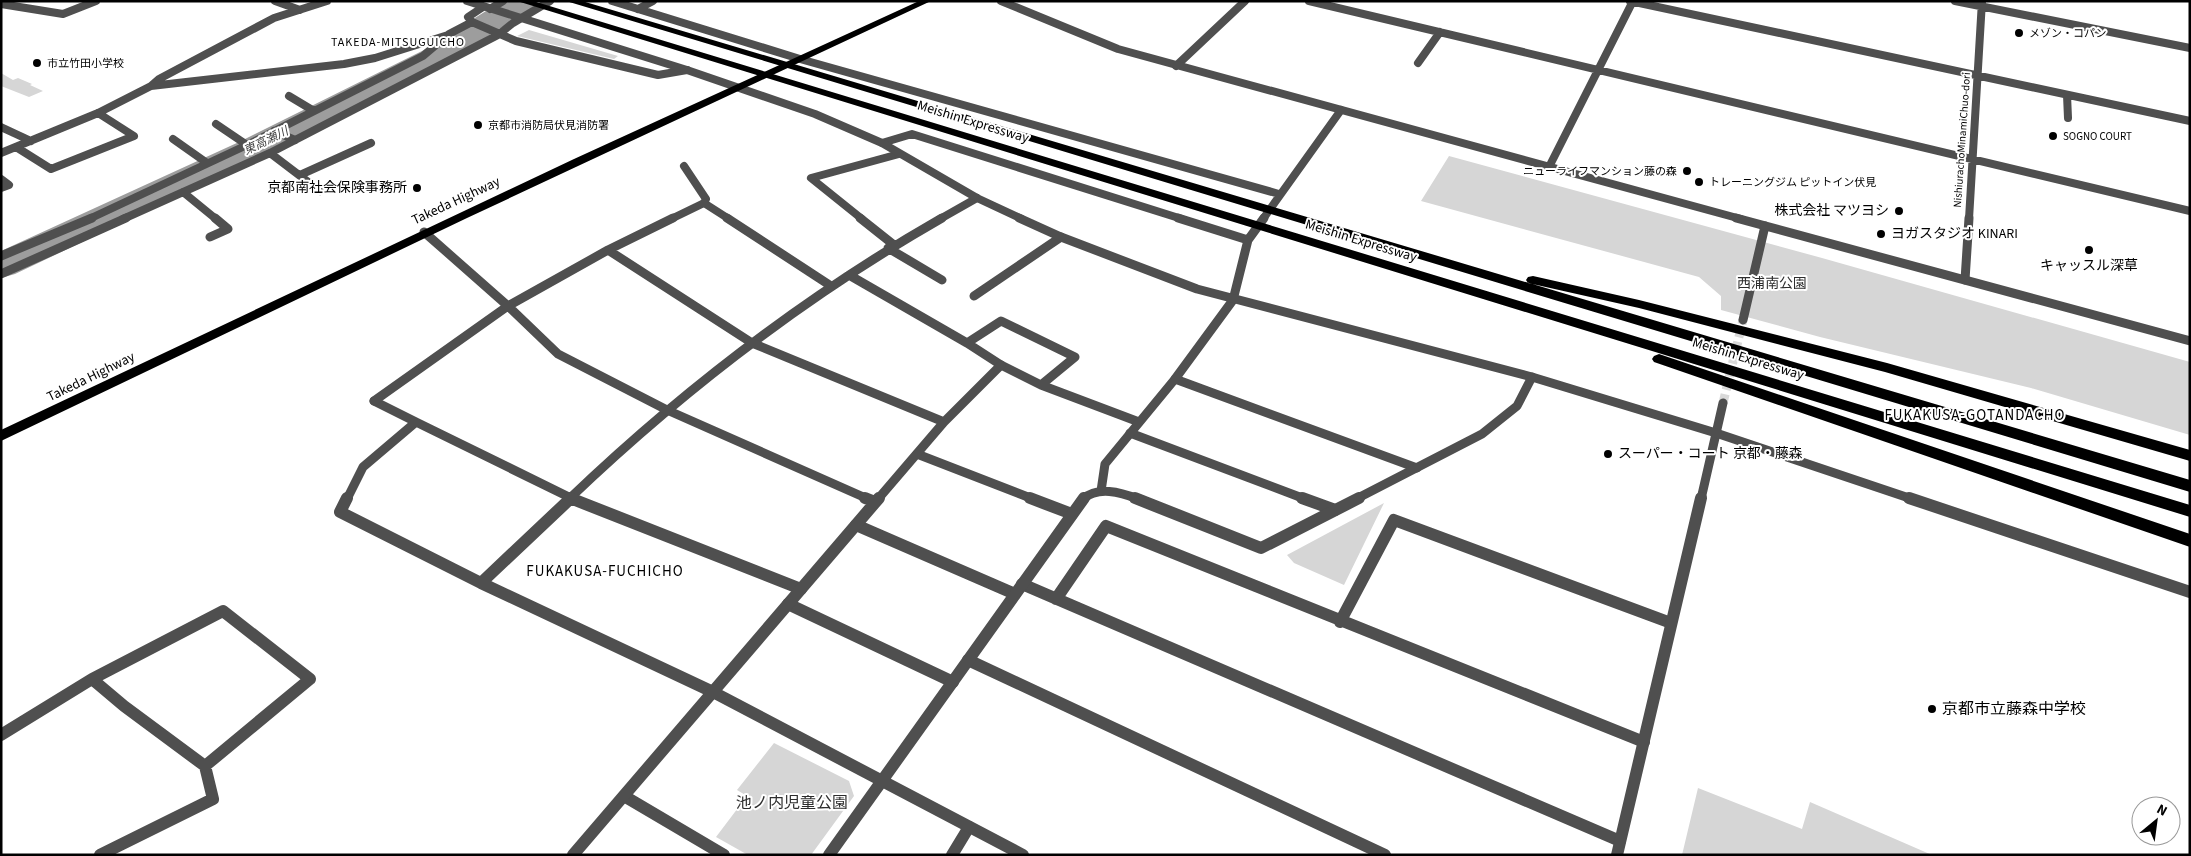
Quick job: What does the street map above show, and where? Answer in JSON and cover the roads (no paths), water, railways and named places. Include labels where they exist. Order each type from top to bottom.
[{"type":"highway","name":"Meishin Expressway","points":[[522,1],[2190,511]]},
{"type":"highway","name":"Meishin Expressway","points":[[571,1],[2190,486]]},
{"type":"highway","name":"Takeda Highway","points":[[1,436],[424,232],[736,87],[927,1]]},
{"type":"highway","points":[[1416,254],[1630,302],[1887,368],[2190,456]]},
{"type":"highway","points":[[1408,272],[2190,541]]},
{"type":"street","points":[[2,2],[63,14],[96,1]]},
{"type":"street","points":[[275,1],[300,10]]},
{"type":"street","points":[[1,153],[98,113],[151,86],[159,78],[274,18],[327,1]]},
{"type":"street","points":[[467,1],[687,70],[815,114],[882,144],[977,198],[1061,237],[1164,277],[1233,300],[1532,377],[1716,433],[2190,592]]},
{"type":"street","points":[[503,1],[468,17],[498,35],[516,41],[658,75],[687,70]]},
{"type":"street","points":[[2,272],[270,153],[498,35],[521,18],[550,1]]},
{"type":"street","points":[[612,1],[800,58],[1280,194]]},
{"type":"street","points":[[638,9],[653,1]]},
{"type":"street","points":[[1001,1],[1118,49],[1176,66],[2190,341]]},
{"type":"street","points":[[1176,66],[1245,1]]},
{"type":"street","points":[[1309,1],[2190,211]]},
{"type":"street","points":[[1549,167],[1632,1],[2190,121]]},
{"type":"street","points":[[1955,1],[1981,4],[2190,48]]},
{"type":"street","name":"NishiurachoMinamiChuo-dori","points":[[1965,280],[1981,4]]},
{"type":"street","points":[[151,86],[344,64],[375,58],[449,34],[474,22]]},
{"type":"street","points":[[1418,63],[1440,32]]},
{"type":"street","points":[[1,256],[83,222],[247,145],[423,56],[449,34]]},
{"type":"street","points":[[2067,95],[2068,118]]},
{"type":"street","points":[[290,96],[314,111]]},
{"type":"street","points":[[335,100],[355,108]]},
{"type":"street","points":[[1101,491],[1105,464],[1175,379],[1233,300],[1248,240],[1341,110]]},
{"type":"street","points":[[16,147],[51,169],[134,136],[98,113]]},
{"type":"street","points":[[216,124],[247,145]]},
{"type":"street","points":[[1,128],[31,141]]},
{"type":"street","points":[[274,131],[294,140]]},
{"type":"street","points":[[882,144],[912,134],[1248,240]]},
{"type":"street","points":[[173,139],[207,163]]},
{"type":"street","points":[[300,175],[371,143]]},
{"type":"street","points":[[270,153],[320,191]]},
{"type":"street","points":[[899,154],[811,178],[891,247],[942,280]]},
{"type":"street","points":[[684,166],[706,199],[704,203]]},
{"type":"street","points":[[1,179],[9,185],[1,188]]},
{"type":"street","points":[[183,192],[228,229],[210,237]]},
{"type":"street","points":[[481,582],[667,410],[752,343],[831,286],[891,247],[977,198]]},
{"type":"street","points":[[704,203],[608,250],[508,306],[374,401],[571,498],[801,589]]},
{"type":"street","points":[[704,203],[831,286]]},
{"type":"street","points":[[1743,320],[1765,226]]},
{"type":"street","points":[[424,232],[508,306],[558,354],[667,410],[875,502]]},
{"type":"street","points":[[974,296],[1061,237]]},
{"type":"street","points":[[608,250],[752,343],[944,422]]},
{"type":"street","points":[[849,275],[967,343],[1001,365],[1042,385],[1139,422]]},
{"type":"street","points":[[967,343],[1002,321],[1075,357],[1042,385]]},
{"type":"street","points":[[573,855],[944,422],[1001,365]]},
{"type":"street","points":[[829,855],[1084,497],[1101,491],[1123,493],[1261,548],[1482,434],[1517,406],[1532,377]]},
{"type":"street","points":[[1175,379],[1417,468]]},
{"type":"street","points":[[1617,855],[1723,403]]},
{"type":"street","points":[[416,422],[364,467],[340,512],[481,582],[713,692],[1023,855]]},
{"type":"street","points":[[1130,433],[1334,510]]},
{"type":"street","points":[[917,454],[1072,514]]},
{"type":"street","points":[[1340,622],[1394,520],[1671,623]]},
{"type":"street","points":[[856,525],[1019,589],[1056,599],[1620,841]]},
{"type":"street","points":[[1056,599],[1106,526],[1340,622],[1644,742]]},
{"type":"street","points":[[788,604],[953,682]]},
{"type":"street","points":[[1,735],[92,679],[223,611],[310,679],[205,766]]},
{"type":"street","points":[[968,660],[1385,855]]},
{"type":"street","points":[[92,679],[124,706],[205,766],[213,800],[100,855]]},
{"type":"street","points":[[624,796],[724,855]]},
{"type":"street","points":[[952,855],[969,827]]},
{"type":"waterway","name":"東高瀬川","points":[[1,266],[251,149],[433,58],[523,1]]},
{"type":"tunnel","points":[[1723,403],[1743,320]]},
{"type":"place","name":"メゾン・コパン","points":[[2019,33]]},
{"type":"place","name":"市立竹田小学校","points":[[37,63]]},
{"type":"place","name":"京都市消防局伏見消防署","points":[[478,125]]},
{"type":"place","name":"SOGNO COURT","points":[[2053,136]]},
{"type":"place","name":"ニューライフマンション藤の森","points":[[1687,171]]},
{"type":"place","name":"トレーニングジム ピットイン伏見","points":[[1699,182]]},
{"type":"place","name":"京都南社会保険事務所","points":[[417,188]]},
{"type":"place","name":"株式会社 マツヨシ","points":[[1899,211]]},
{"type":"place","name":"ヨガスタジオ KINARI","points":[[1881,234]]},
{"type":"place","name":"キャッスル深草","points":[[2089,250]]},
{"type":"place","name":"スーパー・コート 京都・藤森","points":[[1608,454]]},
{"type":"place","name":"京都市立藤森中学校","points":[[1932,709]]},
{"type":"district","name":"TAKEDA-MITSUGUICHO","points":[[398,42]]},
{"type":"district","name":"FUKAKUSA-GOTANDACHO","points":[[1975,415]]},
{"type":"district","name":"FUKAKUSA-FUCHICHO","points":[[605,571]]},
{"type":"park label","name":"西浦南公園","points":[[1772,284]]},
{"type":"park label","name":"池ノ内児童公園","points":[[792,803]]}]
